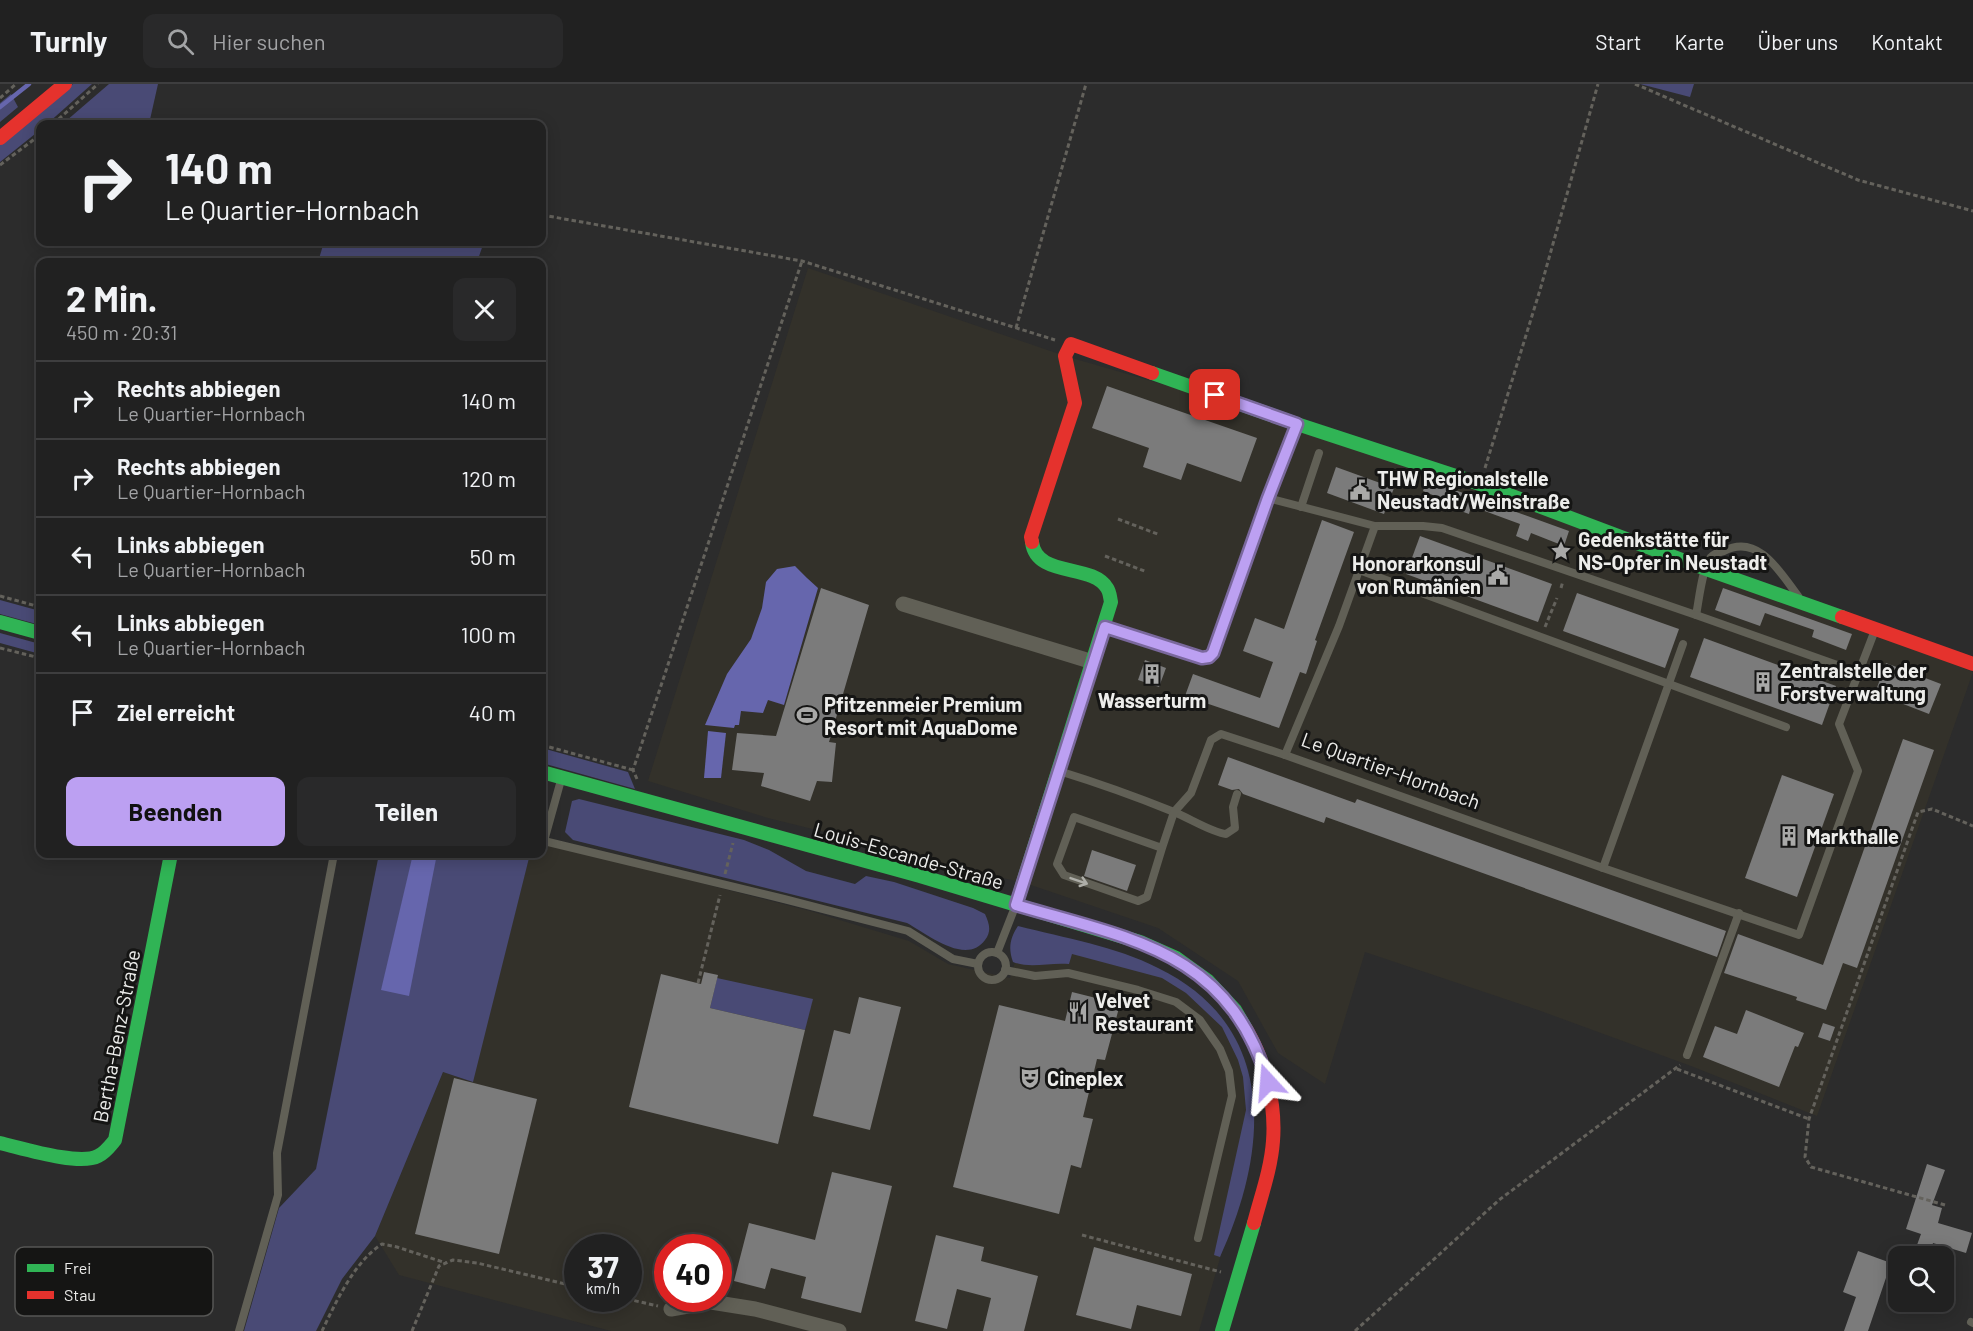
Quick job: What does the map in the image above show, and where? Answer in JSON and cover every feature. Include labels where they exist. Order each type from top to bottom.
[{"type":"street","points":[[0,138],[65,84]]},
{"type":"street","points":[[1016,905],[1111,602],[1108,589],[1099,580],[1042,561],[1033,552],[1031,537],[1075,404],[1065,356],[1071,344],[1297,424],[1480,484],[1706,569],[1973,664]]},
{"type":"street","points":[[903,604],[1094,662]]},
{"type":"street","points":[[0,622],[36,632]]},
{"type":"street","name":"Louis-Escande-Straße","points":[[546,773],[920,876],[1140,942],[1176,958],[1200,975],[1222,995],[1245,1027],[1258,1053],[1268,1082],[1271,1101],[1273,1141],[1266,1180],[1222,1331]]},
{"type":"street","name":"Bertha-Benz-Straße","points":[[0,1143],[78,1158],[93,1158],[106,1151],[115,1140],[170,858]]},
{"type":"street","points":[[732,1305],[755,1309],[839,1331]]},
{"type":"lane","points":[[1105,627],[1202,658],[1209,657],[1213,653],[1297,424]]},
{"type":"lane","points":[[1301,507],[1319,453]]},
{"type":"lane","points":[[1268,498],[1375,526],[1442,528],[1840,666]]},
{"type":"lane","name":"Le Quartier-Hornbach","points":[[1375,526],[1339,626],[1285,755],[1799,935],[1858,771],[1839,724],[1875,629]]},
{"type":"lane","points":[[1696,615],[1706,569],[1712,557],[1734,545],[1753,548],[1770,559],[1803,602]]},
{"type":"lane","points":[[1359,570],[1786,727]]},
{"type":"lane","points":[[1603,868],[1683,644]]},
{"type":"lane","points":[[1162,848],[1074,817],[1057,864],[1064,875],[1138,902],[1147,897],[1174,812],[1191,793],[1211,740],[1221,734],[1285,755]]},
{"type":"lane","points":[[1057,770],[1174,812],[1206,825],[1217,833],[1226,834],[1235,828],[1233,807],[1237,794]]},
{"type":"lane","points":[[546,834],[562,778]]},
{"type":"lane","points":[[546,841],[908,931],[952,959],[978,964]]},
{"type":"lane","points":[[239,1331],[278,1195],[277,1153],[333,858]]},
{"type":"lane","points":[[997,953],[1016,905]]},
{"type":"lane","points":[[1687,1055],[1738,913]]},
{"type":"lane","points":[[986,953],[997,953],[1005,962],[1005,970],[997,979],[989,980],[982,976],[978,964],[986,953]]},
{"type":"lane","points":[[1005,970],[1035,976],[1068,973],[1138,990],[1176,1002],[1200,1020],[1220,1049],[1229,1071],[1232,1096],[1198,1238]]},
{"type":"path","points":[[0,98],[16,84]]},
{"type":"path","points":[[58,120],[98,84]]},
{"type":"path","points":[[1016,328],[1086,84]]},
{"type":"path","points":[[1480,484],[1540,290],[1598,84]]},
{"type":"path","points":[[1635,84],[1858,180],[1973,211]]},
{"type":"path","points":[[0,165],[36,138]]},
{"type":"path","points":[[546,215],[802,261],[1071,344]]},
{"type":"path","points":[[546,746],[633,770],[802,261]]},
{"type":"path","points":[[1118,519],[1160,535]]},
{"type":"path","points":[[1106,556],[1147,572]]},
{"type":"path","points":[[0,596],[36,606]]},
{"type":"path","points":[[1540,637],[1557,598]]},
{"type":"path","points":[[0,648],[36,657]]},
{"type":"path","points":[[1945,1205],[1811,1167],[1805,1157],[1809,1119],[1918,812],[1932,809],[1973,826]]},
{"type":"path","points":[[698,983],[737,826]]},
{"type":"path","points":[[1355,1331],[1499,1200],[1677,1069],[1687,1055]]},
{"type":"path","points":[[1677,1069],[1809,1119]]},
{"type":"path","points":[[1082,1236],[1238,1276]]},
{"type":"path","points":[[321,1331],[352,1276],[372,1250],[382,1244],[446,1263]]},
{"type":"path","points":[[412,1331],[439,1266],[453,1260],[477,1263],[564,1284]]},
{"type":"shaded area","points":[[73,84],[92,84],[52,120],[36,120],[36,133],[0,162],[0,145]]},
{"type":"shaded area","points":[[109,84],[158,84],[150,120],[67,120]]},
{"type":"shaded area","points":[[1640,84],[1694,84],[1690,97]]},
{"type":"shaded area","points":[[11,94],[18,107],[0,122],[0,103]]},
{"type":"shaded area","points":[[323,246],[483,246],[478,258],[319,258]]},
{"type":"shaded area","points":[[808,268],[1065,356],[1493,480],[1973,672],[1817,1116],[1691,1066],[1538,1010],[1365,952],[1325,1084],[1278,1053],[1238,981],[1158,928],[1022,882],[879,853],[857,840],[768,818],[648,781]]},
{"type":"shaded area","points":[[795,566],[818,588],[784,705],[768,700],[763,713],[741,711],[739,725],[735,725],[734,728],[705,725],[727,674],[751,639],[762,608],[766,582],[777,569]]},
{"type":"shaded area","points":[[0,600],[36,610],[36,624],[0,614]]},
{"type":"shaded area","points":[[0,633],[36,643],[36,653],[0,643]]},
{"type":"shaded area","points":[[708,731],[726,733],[721,778],[704,778]]},
{"type":"shaded area","points":[[546,749],[628,772],[635,789],[546,764]]},
{"type":"shaded area","points":[[579,799],[744,840],[769,850],[806,871],[855,884],[866,876],[894,882],[985,914],[989,924],[989,933],[977,947],[968,950],[957,949],[935,940],[907,923],[573,840],[565,832],[572,801]]},
{"type":"shaded area","points":[[546,843],[810,911],[909,941],[948,964],[1010,978],[1024,935],[1169,976],[1224,1024],[1240,1055],[1251,1093],[1249,1158],[1199,1331],[611,1331],[399,1275],[375,1236],[443,1072],[472,1082],[529,858],[546,858]]},
{"type":"shaded area","points":[[378,858],[529,858],[473,1082],[443,1072],[375,1236],[342,1279],[316,1331],[244,1331],[279,1208],[316,1169]]},
{"type":"shaded area","points":[[412,858],[436,858],[409,996],[381,990]]},
{"type":"shaded area","points":[[1018,926],[1107,948],[1142,960],[1198,993],[1226,1023],[1244,1058],[1253,1095],[1254,1135],[1248,1176],[1236,1217],[1220,1257],[1214,1255],[1246,1110],[1243,1077],[1238,1060],[1222,1027],[1186,993],[1162,978],[1072,954],[1069,964],[1027,965],[1013,962],[1011,943]]},
{"type":"shaded area","points":[[717,978],[813,999],[805,1030],[710,1008]]},
{"type":"building","points":[[1107,386],[1257,438],[1241,482],[1187,463],[1181,480],[1143,467],[1149,448],[1092,428]]},
{"type":"building","name":"THW Regionalstelle Neustadt/Weinstraße","points":[[1336,467],[1394,488],[1384,514],[1327,493]]},
{"type":"building","points":[[1427,480],[1569,531],[1564,546],[1531,533],[1528,541],[1516,536],[1520,524],[1471,506],[1469,514],[1433,501],[1435,496],[1423,491]]},
{"type":"building","points":[[1322,520],[1354,532],[1315,640],[1317,641],[1306,674],[1300,672],[1279,728],[1185,696],[1193,674],[1260,698],[1273,662],[1243,651],[1255,618],[1284,629]]},
{"type":"building","points":[[1420,536],[1552,584],[1538,622],[1406,574]]},
{"type":"building","points":[[821,588],[869,605],[829,742],[836,743],[832,782],[817,781],[810,801],[761,786],[764,773],[732,770],[737,733],[776,736]]},
{"type":"building","points":[[1723,588],[1852,634],[1846,650],[1812,637],[1814,630],[1765,613],[1760,626],[1715,610]]},
{"type":"building","points":[[1577,593],[1679,629],[1665,668],[1563,631]]},
{"type":"building","name":"Zentralstelle der Forstverwaltung","points":[[1704,638],[1836,686],[1822,725],[1690,677]]},
{"type":"building","name":"Wasserturm","points":[[1145,660],[1166,668],[1159,687],[1138,680]]},
{"type":"building","points":[[1886,663],[1941,684],[1929,714],[1875,693]]},
{"type":"building","points":[[1903,739],[1934,750],[1857,968],[1843,963],[1826,1010],[1796,1000],[1797,997],[1724,973],[1738,934],[1823,965]]},
{"type":"building","points":[[1228,757],[1355,803],[1357,799],[1726,931],[1717,957],[1326,817],[1324,823],[1243,794],[1239,789],[1232,790],[1218,785]]},
{"type":"building","name":"Markthalle","points":[[1782,775],[1834,794],[1797,897],[1745,878]]},
{"type":"building","points":[[1092,850],[1136,865],[1127,891],[1084,876]]},
{"type":"building","points":[[704,972],[718,975],[710,1008],[805,1030],[778,1144],[629,1107],[661,974],[701,984]]},
{"type":"building","points":[[1072,992],[1120,1004],[1105,1060],[1097,1059],[1083,1117],[1093,1119],[1081,1168],[1071,1165],[1059,1214],[953,1187],[999,1005],[1065,1021]]},
{"type":"building","points":[[859,997],[901,1007],[870,1130],[813,1116],[834,1030],[850,1034]]},
{"type":"building","points":[[1746,1010],[1804,1033],[1798,1047],[1795,1046],[1779,1087],[1703,1057],[1715,1026],[1737,1034]]},
{"type":"building","points":[[1823,1023],[1835,1027],[1830,1041],[1818,1037]]},
{"type":"building","points":[[454,1078],[537,1099],[499,1254],[415,1234]]},
{"type":"building","points":[[1927,1164],[1945,1170],[1932,1205],[1942,1208],[1938,1223],[1972,1233],[1966,1253],[1954,1249],[1954,1246],[1933,1243],[1932,1246],[1917,1245],[1921,1234],[1906,1229]]},
{"type":"building","points":[[832,1172],[892,1186],[861,1313],[801,1298],[806,1277],[771,1268],[765,1289],[734,1281],[749,1223],[815,1240]]},
{"type":"building","points":[[936,1235],[984,1247],[981,1261],[1038,1276],[1024,1331],[983,1331],[991,1298],[957,1289],[947,1329],[915,1321]]},
{"type":"building","points":[[1094,1247],[1192,1274],[1181,1316],[1137,1305],[1131,1329],[1076,1315]]},
{"type":"building","points":[[1858,1251],[1888,1262],[1888,1272],[1868,1331],[1844,1331],[1856,1297],[1843,1292]]},
{"type":"waterway","points":[[0,107],[29,84]]},
{"type":"traffic: fast","points":[[1152,373],[1297,424],[1480,484],[1706,569],[1842,617]]},
{"type":"traffic: fast","points":[[1016,905],[1111,602],[1108,590],[1100,580],[1043,561],[1036,553],[1032,542]]},
{"type":"traffic: fast","points":[[0,622],[36,632]]},
{"type":"traffic: fast","points":[[546,773],[920,876],[1140,942],[1176,958],[1208,981],[1235,1010],[1246,1029]]},
{"type":"traffic: fast","points":[[0,1143],[64,1158],[89,1159],[105,1151],[115,1140],[170,858]]},
{"type":"traffic: fast","points":[[1222,1331],[1254,1223]]},
{"type":"traffic: jam","points":[[0,138],[65,84]]},
{"type":"traffic: jam","points":[[1032,542],[1031,537],[1075,403],[1065,356],[1071,344],[1152,373]]},
{"type":"traffic: jam","points":[[1842,617],[1973,664]]},
{"type":"traffic: jam","points":[[1246,1029],[1264,1068],[1273,1112],[1270,1162],[1254,1223]]},
{"type":"place","name":"THW Regionalstelle Neustadt/Weinstraße","points":[[1360,490]]},
{"type":"place","name":"Gedenkstätte für NS-Opfer in Neustadt","points":[[1561,551]]},
{"type":"place","name":"Honorarkonsul von Rumänien","points":[[1498,575]]},
{"type":"place","name":"Wasserturm","points":[[1152,674]]},
{"type":"place","name":"Zentralstelle der Forstverwaltung","points":[[1763,682]]},
{"type":"place","name":"Pfitzenmeier Premium Resort mit AquaDome","points":[[807,715]]},
{"type":"place","name":"Markthalle","points":[[1789,836]]},
{"type":"place","name":"Velvet Restaurant","points":[[1078,1012]]},
{"type":"place","name":"Cineplex","points":[[1030,1078]]},
{"type":"route","points":[[1215,395],[1297,424],[1213,653],[1209,657],[1202,658],[1105,627],[1057,770],[1016,905],[1140,942],[1159,949],[1192,969],[1222,995],[1245,1027],[1255,1044],[1268,1082]]}]
